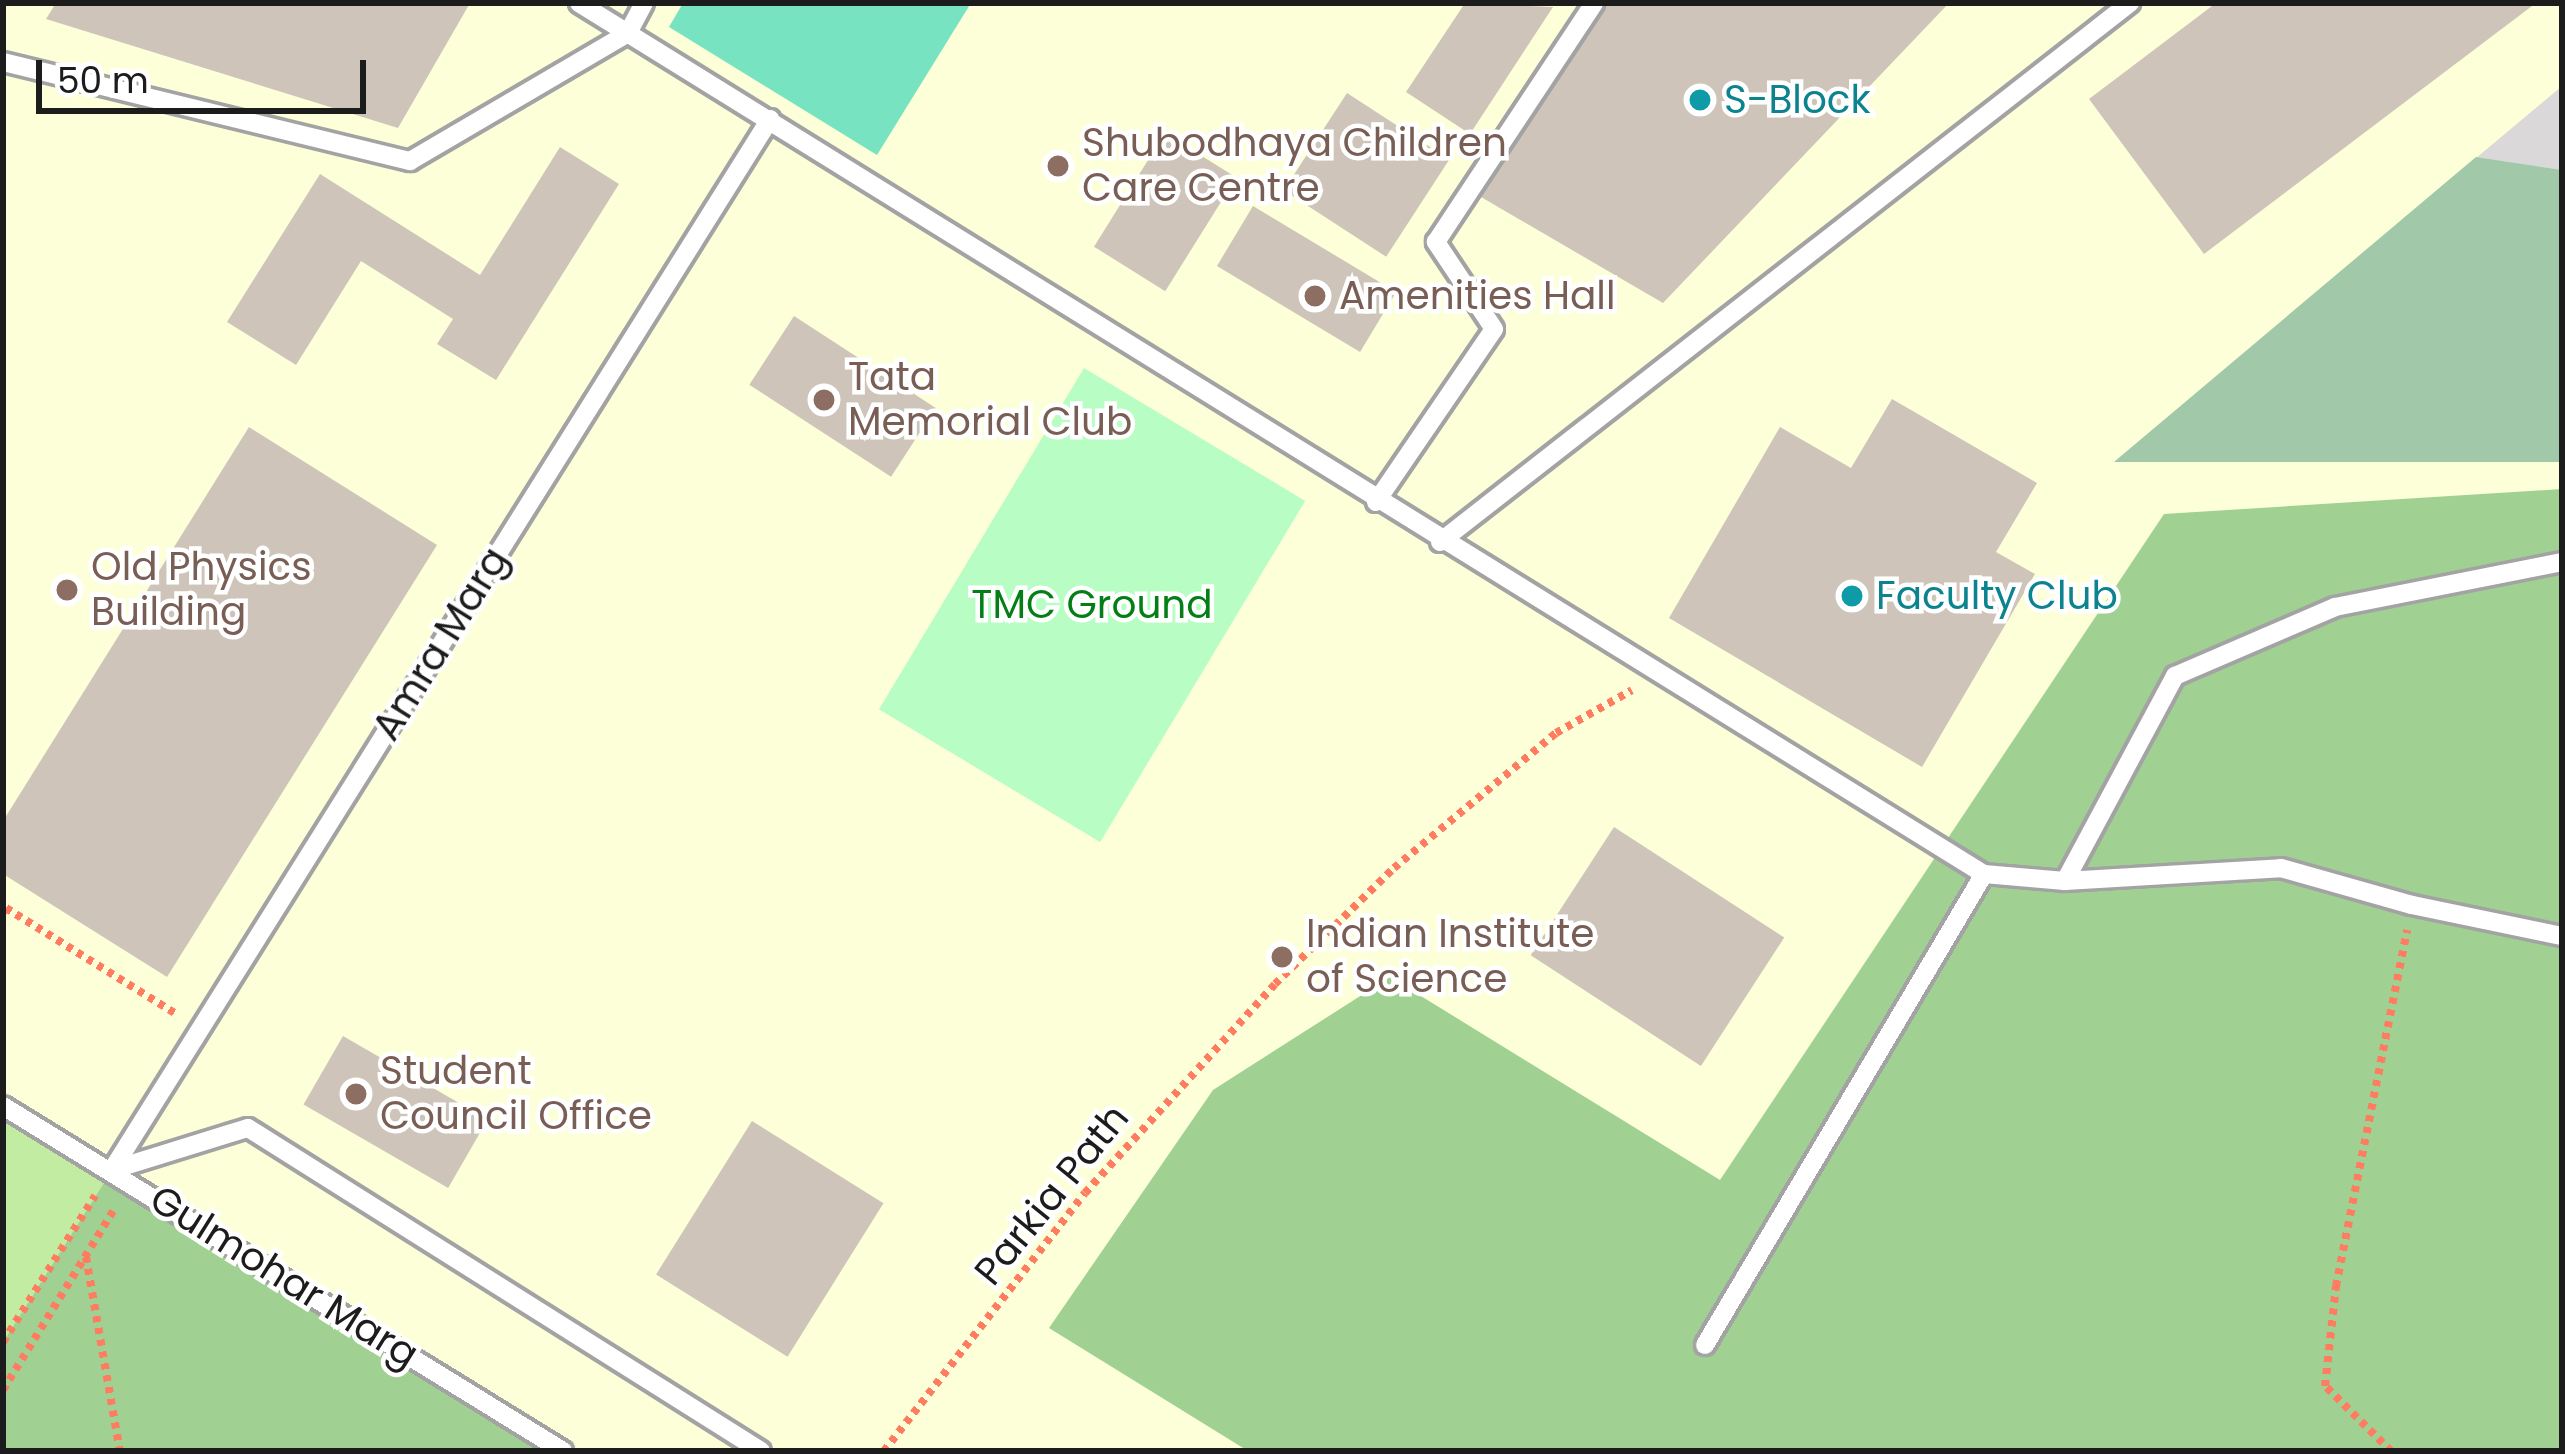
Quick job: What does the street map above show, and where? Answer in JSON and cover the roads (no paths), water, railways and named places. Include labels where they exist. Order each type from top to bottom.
[{"type":"lane","points":[[579,3],[1440,542],[1984,874],[2065,881],[2281,868],[2412,905],[2562,936]]},
{"type":"lane","points":[[3,62],[410,161],[628,33],[644,3]]},
{"type":"lane","points":[[1376,502],[1494,329],[1436,242],[1594,3]]},
{"type":"lane","points":[[1440,542],[2115,7]]},
{"type":"lane","name":"Amra Marg","points":[[112,1170],[770,119]]},
{"type":"lane","points":[[2065,881],[2175,676],[2335,607],[2562,562]]},
{"type":"lane","points":[[1705,1345],[1984,874]]},
{"type":"lane","name":"Gulmohar Marg","points":[[3,1106],[562,1451]]},
{"type":"lane","points":[[112,1170],[248,1128],[761,1451]]},
{"type":"place","name":"S-Block","points":[[1700,100]]},
{"type":"place","name":"Shubodhaya Children Care Centre","points":[[1058,166]]},
{"type":"place","name":"Amenities Hall","points":[[1315,296]]},
{"type":"place","name":"Tata Memorial Club","points":[[824,400]]},
{"type":"place","name":"Old Physics Building","points":[[67,590]]},
{"type":"place","name":"Faculty Club","points":[[1852,596]]},
{"type":"place","name":"Indian Institute of Science","points":[[1282,957]]},
{"type":"place","name":"Student Council Office","points":[[356,1094]]},
{"type":"park label","name":"TMC Ground","points":[[1092,605]]}]
